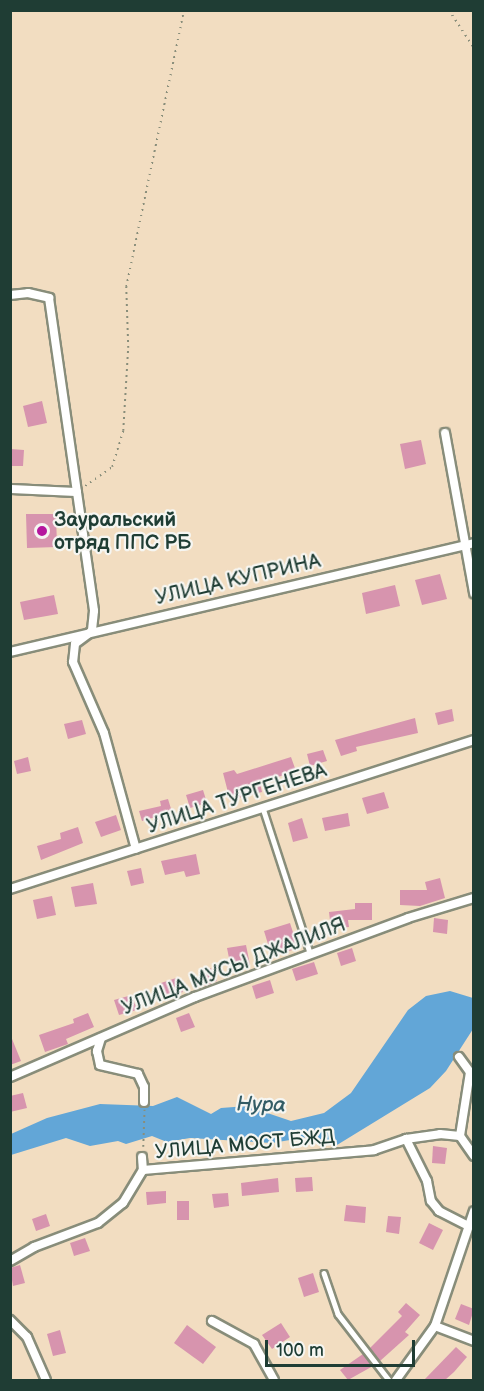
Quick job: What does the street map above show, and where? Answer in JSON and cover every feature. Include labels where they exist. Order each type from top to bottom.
[{"type":"street","points":[[10,295],[28,293],[49,298],[94,612],[92,631],[75,644],[73,662],[104,733],[136,849]]},
{"type":"street","points":[[444,433],[474,593]]},
{"type":"street","points":[[10,489],[77,492]]},
{"type":"street","name":"УЛИЦА КУПРИНА","points":[[10,652],[474,543]]},
{"type":"street","name":"УЛИЦА ТУРГЕНЕВА","points":[[10,889],[474,740]]},
{"type":"street","name":"УЛИЦА МУСЫ ДЖАЛИЛЯ","points":[[10,1077],[310,953],[474,898]]},
{"type":"street","points":[[101,1038],[97,1051],[100,1065],[138,1074],[144,1087],[144,1102]]},
{"type":"street","points":[[459,1057],[470,1072],[460,1136],[474,1156]]},
{"type":"street","name":"УЛИЦА МОСТ БЖД","points":[[10,1261],[34,1247],[98,1223],[123,1203],[143,1170],[364,1151],[406,1139],[440,1134],[460,1136]]},
{"type":"street","points":[[406,1139],[427,1181],[431,1200],[439,1211],[468,1226]]},
{"type":"street","points":[[142,1157],[143,1170]]},
{"type":"street","points":[[396,1380],[435,1326],[474,1211]]},
{"type":"street","points":[[10,1320],[27,1337],[46,1380]]},
{"type":"street","points":[[212,1321],[254,1344],[274,1380]]},
{"type":"street","points":[[435,1326],[474,1341]]},
{"type":"lane","points":[[263,808],[310,953]]},
{"type":"lane","points":[[324,1273],[338,1314],[389,1380]]},
{"type":"path","points":[[77,492],[112,467],[123,431],[128,348],[126,286],[184,10]]},
{"type":"path","points":[[449,10],[474,48]]},
{"type":"path","points":[[142,1157],[144,1102]]},
{"type":"water","points":[[450,991],[473,998],[473,1029],[446,1071],[430,1088],[337,1145],[308,1137],[272,1143],[190,1138],[167,1142],[152,1136],[126,1144],[118,1141],[90,1146],[66,1138],[11,1155],[11,1134],[47,1118],[100,1104],[153,1106],[177,1097],[211,1114],[221,1108],[247,1106],[291,1121],[324,1113],[351,1093],[408,1010],[426,996]]},
{"type":"building","points":[[42,401],[47,423],[28,427],[23,406]]},
{"type":"building","points":[[421,440],[426,464],[405,469],[400,444]]},
{"type":"building","points":[[10,449],[24,450],[23,466],[10,466]]},
{"type":"building","name":"Зауральский отряд ППС РБ","points":[[26,514],[56,514],[57,547],[27,548]]},
{"type":"building","points":[[440,574],[447,599],[422,605],[415,580]]},
{"type":"building","points":[[395,585],[400,606],[366,614],[362,593]]},
{"type":"building","points":[[54,595],[58,614],[24,620],[20,602]]},
{"type":"building","points":[[452,709],[454,721],[438,725],[435,713]]},
{"type":"building","points":[[415,718],[418,733],[356,747],[357,751],[341,756],[335,740]]},
{"type":"building","points":[[82,720],[86,734],[68,739],[64,724]]},
{"type":"building","points":[[323,750],[327,761],[310,766],[307,754]]},
{"type":"building","points":[[28,757],[31,771],[17,774],[14,761]]},
{"type":"building","points":[[291,757],[296,771],[260,783],[262,792],[230,800],[223,773],[234,770],[237,774]]},
{"type":"building","points":[[203,790],[207,803],[190,808],[186,795]]},
{"type":"building","points":[[384,792],[389,808],[367,814],[362,798]]},
{"type":"building","points":[[168,799],[172,812],[142,821],[139,811],[161,806],[160,801]]},
{"type":"building","points":[[348,813],[350,826],[325,831],[322,818]]},
{"type":"building","points":[[116,815],[121,830],[101,837],[95,822]]},
{"type":"building","points":[[302,818],[308,838],[293,842],[288,823]]},
{"type":"building","points":[[78,827],[83,843],[41,860],[37,846],[61,839],[60,833]]},
{"type":"building","points":[[196,854],[200,874],[186,877],[184,871],[165,875],[161,861]]},
{"type":"building","points":[[141,868],[144,883],[131,886],[127,871]]},
{"type":"building","points":[[440,878],[445,898],[420,906],[400,905],[400,890],[427,890],[425,882]]},
{"type":"building","points":[[93,883],[97,904],[75,907],[71,887]]},
{"type":"building","points":[[52,896],[56,915],[37,919],[33,900]]},
{"type":"building","points":[[355,903],[372,903],[372,920],[348,920],[349,927],[331,929],[329,912],[355,909]]},
{"type":"building","points":[[434,918],[448,920],[447,934],[433,932]]},
{"type":"building","points":[[290,923],[298,948],[272,957],[264,931]]},
{"type":"building","points":[[246,945],[250,965],[231,968],[227,948]]},
{"type":"building","points":[[352,948],[356,961],[341,966],[337,953]]},
{"type":"building","points":[[314,962],[318,974],[296,981],[292,969]]},
{"type":"building","points":[[211,968],[217,981],[205,986],[200,973]]},
{"type":"building","points":[[179,977],[183,992],[166,997],[161,983]]},
{"type":"building","points":[[270,980],[274,993],[256,999],[252,986]]},
{"type":"building","points":[[132,995],[137,1010],[119,1015],[114,1000]]},
{"type":"building","points":[[88,1013],[94,1027],[66,1039],[68,1044],[45,1052],[39,1035],[74,1023],[73,1019]]},
{"type":"building","points":[[189,1013],[195,1027],[181,1032],[176,1018]]},
{"type":"building","points":[[10,1034],[21,1061],[10,1065]]},
{"type":"building","points":[[23,1093],[27,1108],[10,1112],[10,1096]]},
{"type":"building","points":[[433,1146],[447,1148],[445,1164],[432,1163]]},
{"type":"building","points":[[312,1177],[313,1191],[296,1192],[295,1178]]},
{"type":"building","points":[[278,1178],[279,1192],[242,1196],[241,1183]]},
{"type":"building","points":[[166,1191],[166,1203],[147,1205],[146,1192]]},
{"type":"building","points":[[228,1193],[229,1206],[214,1208],[212,1194]]},
{"type":"building","points":[[177,1201],[189,1201],[189,1220],[177,1220]]},
{"type":"building","points":[[346,1205],[366,1207],[365,1223],[344,1221]]},
{"type":"building","points":[[46,1214],[50,1226],[36,1231],[32,1219]]},
{"type":"building","points":[[388,1216],[401,1217],[399,1234],[386,1232]]},
{"type":"building","points":[[429,1223],[443,1230],[433,1250],[419,1243]]},
{"type":"building","points":[[85,1238],[90,1251],[74,1256],[70,1243]]},
{"type":"building","points":[[20,1265],[25,1283],[13,1286],[10,1268]]},
{"type":"building","points":[[313,1273],[319,1292],[304,1297],[298,1278]]},
{"type":"building","points":[[406,1303],[420,1315],[405,1332],[409,1335],[380,1361],[370,1348],[402,1316],[398,1312]]},
{"type":"building","points":[[461,1304],[474,1309],[469,1325],[455,1319]]},
{"type":"building","points":[[281,1323],[290,1337],[272,1349],[262,1335]]},
{"type":"building","points":[[187,1325],[216,1347],[203,1364],[174,1343]]},
{"type":"building","points":[[60,1330],[66,1353],[53,1356],[47,1334]]},
{"type":"building","points":[[456,1347],[467,1357],[454,1372],[445,1380],[424,1380]]},
{"type":"building","points":[[363,1354],[373,1366],[348,1380],[340,1370]]},
{"type":"place","name":"Зауральский отряд ППС РБ","points":[[42,531]]},
{"type":"water label","name":"Нура","points":[[261,1105]]}]
